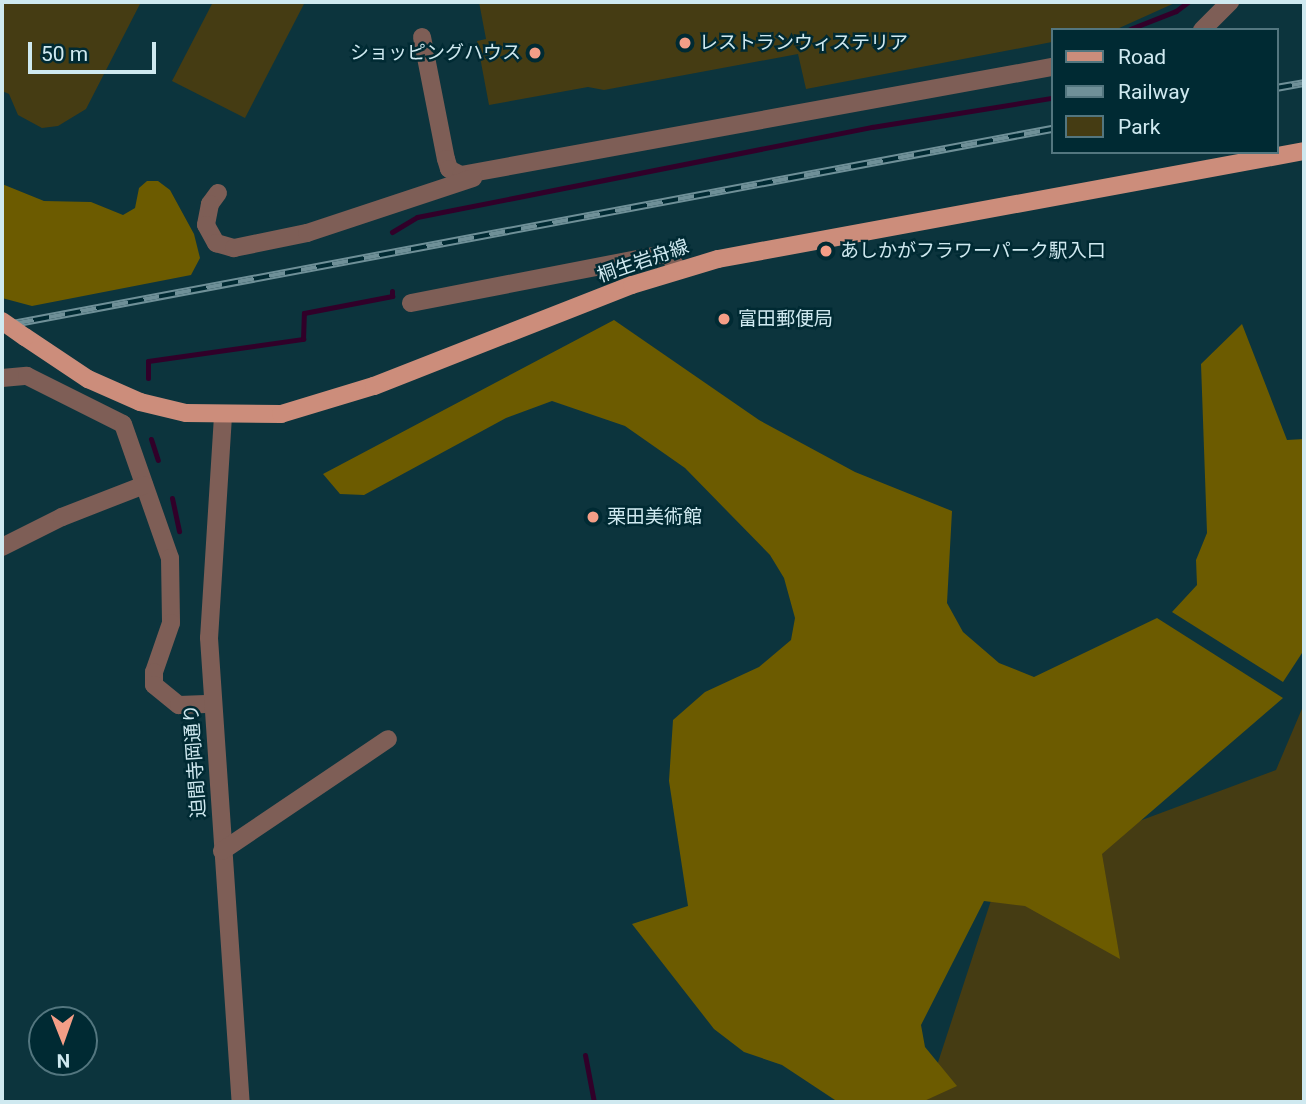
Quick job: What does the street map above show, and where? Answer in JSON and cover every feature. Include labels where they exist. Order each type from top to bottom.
[{"type":"main road","name":"桐生岩舟線","points":[[2,321],[88,379],[140,402],[223,416],[281,414],[313,407],[678,270],[831,235],[1304,151]]},
{"type":"street","points":[[1204,28],[1230,2]]},
{"type":"street","points":[[422,37],[449,169],[461,175],[490,173],[1050,67]]},
{"type":"street","points":[[218,193],[209,204],[206,225],[216,243],[234,248],[307,233],[490,173]]},
{"type":"street","points":[[411,303],[659,255],[669,255],[678,270]]},
{"type":"street","points":[[2,378],[27,376],[123,424],[164,532],[171,571],[171,623],[154,672],[154,685],[179,705],[212,704]]},
{"type":"street","name":"迫間寺岡通り","points":[[223,416],[211,563],[212,704],[242,1102]]},
{"type":"street","points":[[2,547],[62,517],[144,485]]},
{"type":"street","points":[[222,851],[388,739]]},
{"type":"green space","points":[[2,2],[141,2],[86,109],[58,126],[42,128],[18,115],[9,94],[2,91]]},
{"type":"green space","points":[[213,2],[305,2],[245,118],[172,81]]},
{"type":"green space","points":[[479,2],[1177,2],[1119,28],[1050,28],[1050,42],[806,89],[798,54],[604,90],[588,87],[489,105],[477,41],[486,39]]},
{"type":"green space","points":[[1304,704],[1304,1102],[925,1102],[1000,873],[1276,770]]},
{"type":"shaded area","points":[[147,181],[158,181],[170,190],[194,234],[200,258],[191,275],[32,306],[2,298],[2,184],[44,201],[91,202],[123,215],[135,208],[139,188]]},
{"type":"shaded area","points":[[614,320],[759,420],[855,472],[952,511],[947,603],[963,632],[999,663],[1034,677],[1157,618],[1283,698],[1102,854],[1120,959],[1025,906],[984,901],[921,1025],[925,1047],[957,1086],[922,1102],[838,1102],[782,1065],[744,1052],[714,1029],[632,924],[688,906],[669,781],[673,720],[705,692],[759,667],[791,640],[795,618],[784,578],[770,555],[685,468],[625,426],[552,401],[506,418],[364,495],[340,494],[323,474]]},
{"type":"shaded area","points":[[1242,324],[1287,440],[1304,439],[1304,650],[1283,682],[1172,612],[1197,585],[1196,560],[1207,533],[1201,364]]},
{"type":"waterway","points":[[1133,28],[1176,11],[1188,2]]},
{"type":"waterway","points":[[392,232],[417,217],[872,127],[1050,98]]},
{"type":"waterway","points":[[148,378],[148,361],[303,339],[304,313],[392,296],[392,291]]},
{"type":"waterway","points":[[151,439],[158,460]]},
{"type":"waterway","points":[[172,498],[179,531]]},
{"type":"waterway","points":[[585,1055],[594,1102]]},
{"type":"railway","points":[[1278,88],[1304,83]]},
{"type":"railway","points":[[2,326],[1050,129]]},
{"type":"place","name":"レストランウィステリア","points":[[685,43]]},
{"type":"place","name":"ショッピングハウス","points":[[535,53]]},
{"type":"place","name":"あしかがフラワーパーク駅入口","points":[[826,251]]},
{"type":"place","name":"富田郵便局","points":[[724,319]]},
{"type":"place","name":"栗田美術館","points":[[593,517]]}]
